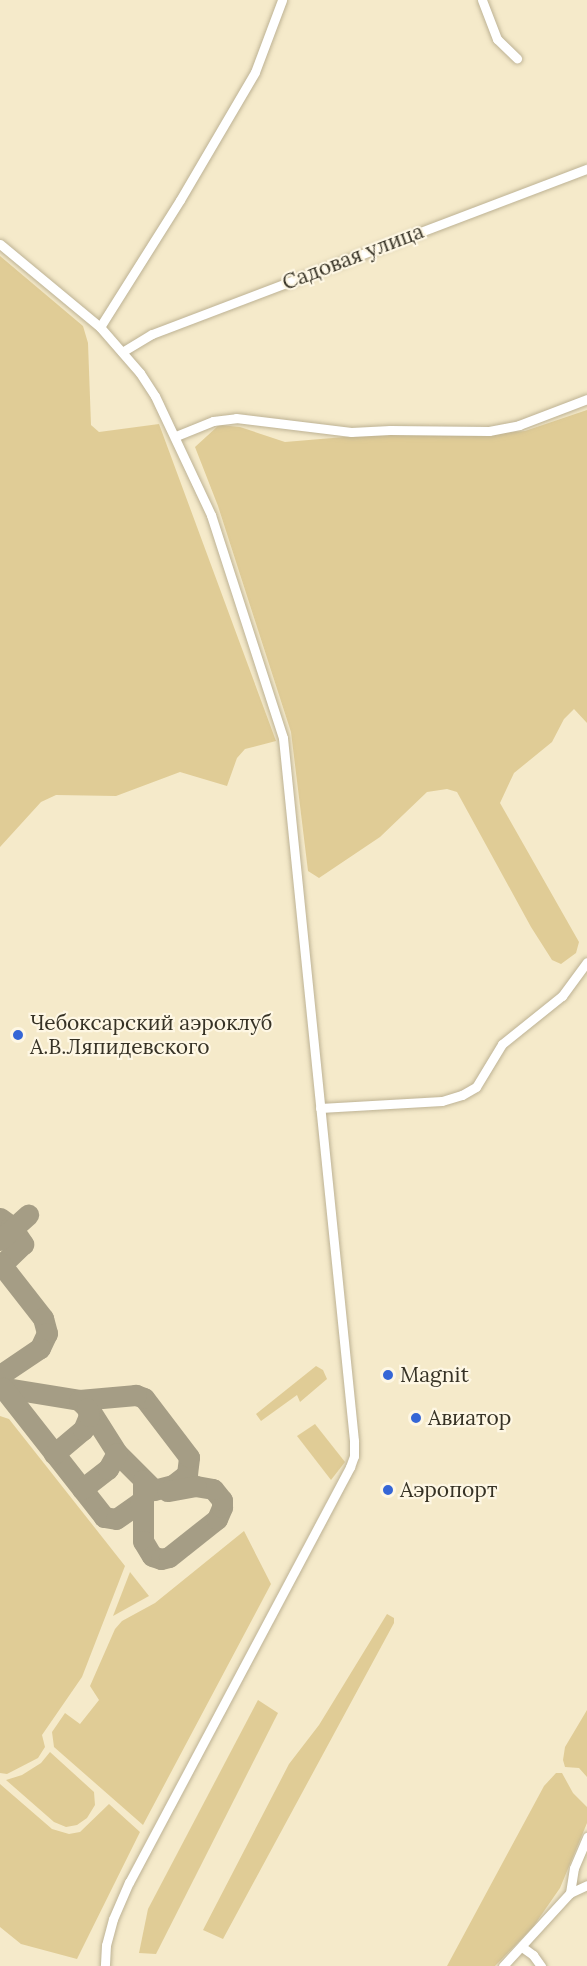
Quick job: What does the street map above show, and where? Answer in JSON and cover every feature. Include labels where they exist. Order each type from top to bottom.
[{"type":"street","points":[[100,327],[180,200],[255,72],[282,0]]},
{"type":"street","points":[[482,0],[497,39],[517,58]]},
{"type":"street","name":"Садовая улица","points":[[122,352],[152,334],[587,169]]},
{"type":"street","points":[[0,244],[100,327],[155,396],[176,436],[211,515],[283,738],[354,1456],[129,1882],[113,1919],[106,1945],[105,1966]]},
{"type":"street","points":[[176,436],[213,421],[236,418],[351,432],[390,430],[489,432],[519,425],[587,399]]},
{"type":"street","points":[[320,1108],[442,1101],[462,1095],[476,1087],[502,1044],[562,996],[587,962]]},
{"type":"street","points":[[570,1893],[574,1868],[587,1836]]},
{"type":"street","points":[[503,1966],[570,1893],[587,1885]]},
{"type":"street","points":[[522,1947],[533,1955],[541,1966]]},
{"type":"shaded area","points":[[0,256],[83,326],[88,343],[91,425],[99,432],[159,424],[276,741],[245,749],[237,758],[227,786],[180,772],[116,796],[56,795],[41,802],[0,847]]},
{"type":"shaded area","points":[[587,410],[587,723],[574,709],[564,719],[552,742],[514,773],[500,803],[579,942],[576,953],[561,964],[552,960],[531,927],[457,792],[447,789],[427,792],[380,837],[319,878],[308,871],[291,732],[218,506],[195,447],[219,425],[240,427],[285,442],[380,434],[468,436],[525,431]]},
{"type":"shaded area","points":[[316,1366],[323,1370],[327,1379],[300,1402],[297,1395],[261,1421],[256,1414]]},
{"type":"shaded area","points":[[0,1416],[9,1419],[125,1566],[82,1677],[42,1735],[45,1747],[38,1758],[7,1774],[0,1773]]},
{"type":"shaded area","points":[[315,1424],[345,1462],[331,1480],[297,1436]]},
{"type":"shaded area","points":[[244,1531],[271,1584],[143,1825],[54,1747],[52,1732],[65,1713],[80,1724],[99,1700],[90,1686],[115,1629],[122,1621],[155,1603]]},
{"type":"shaded area","points":[[130,1572],[149,1596],[113,1616]]},
{"type":"shaded area","points":[[387,1614],[394,1618],[394,1623],[223,1939],[203,1930],[289,1764],[319,1725]]},
{"type":"shaded area","points":[[258,1700],[278,1713],[156,1954],[139,1953],[148,1909]]},
{"type":"shaded area","points":[[587,1710],[587,1777],[579,1768],[565,1767],[563,1760],[565,1747]]},
{"type":"shaded area","points":[[50,1752],[94,1792],[95,1805],[87,1818],[77,1825],[66,1827],[54,1822],[6,1780],[22,1775],[41,1763]]},
{"type":"shaded area","points":[[556,1773],[562,1773],[573,1793],[587,1807],[587,1823],[560,1888],[533,1927],[495,1966],[447,1966],[544,1786]]},
{"type":"shaded area","points":[[0,1784],[52,1829],[69,1834],[80,1832],[109,1804],[140,1832],[77,1959],[21,1944],[0,1927]]},
{"type":"taxiway","points":[[0,1240],[28,1215]]},
{"type":"taxiway","points":[[0,1218],[11,1226],[23,1244],[0,1266]]},
{"type":"taxiway","points":[[0,1263],[43,1318],[47,1333],[40,1348],[0,1375]]},
{"type":"taxiway","points":[[0,1387],[79,1400],[91,1412],[117,1453],[154,1490],[173,1485],[187,1474],[189,1457],[144,1398],[136,1395],[79,1400]]},
{"type":"taxiway","points":[[3,1388],[104,1517],[116,1519],[144,1497]]},
{"type":"taxiway","points":[[54,1454],[83,1430],[89,1416],[87,1408]]},
{"type":"taxiway","points":[[82,1489],[108,1469],[117,1453]]},
{"type":"taxiway","points":[[143,1480],[143,1541],[152,1556],[161,1559],[169,1557],[217,1519],[222,1507],[222,1500],[213,1489],[196,1486],[167,1491]]},
{"type":"place","name":"Чебоксарский аэроклуб А.В.Ляпидевского","points":[[18,1035]]},
{"type":"place","name":"Magnit","points":[[388,1375]]},
{"type":"place","name":"Авиатор","points":[[416,1418]]},
{"type":"place","name":"Аэропорт","points":[[388,1490]]}]
